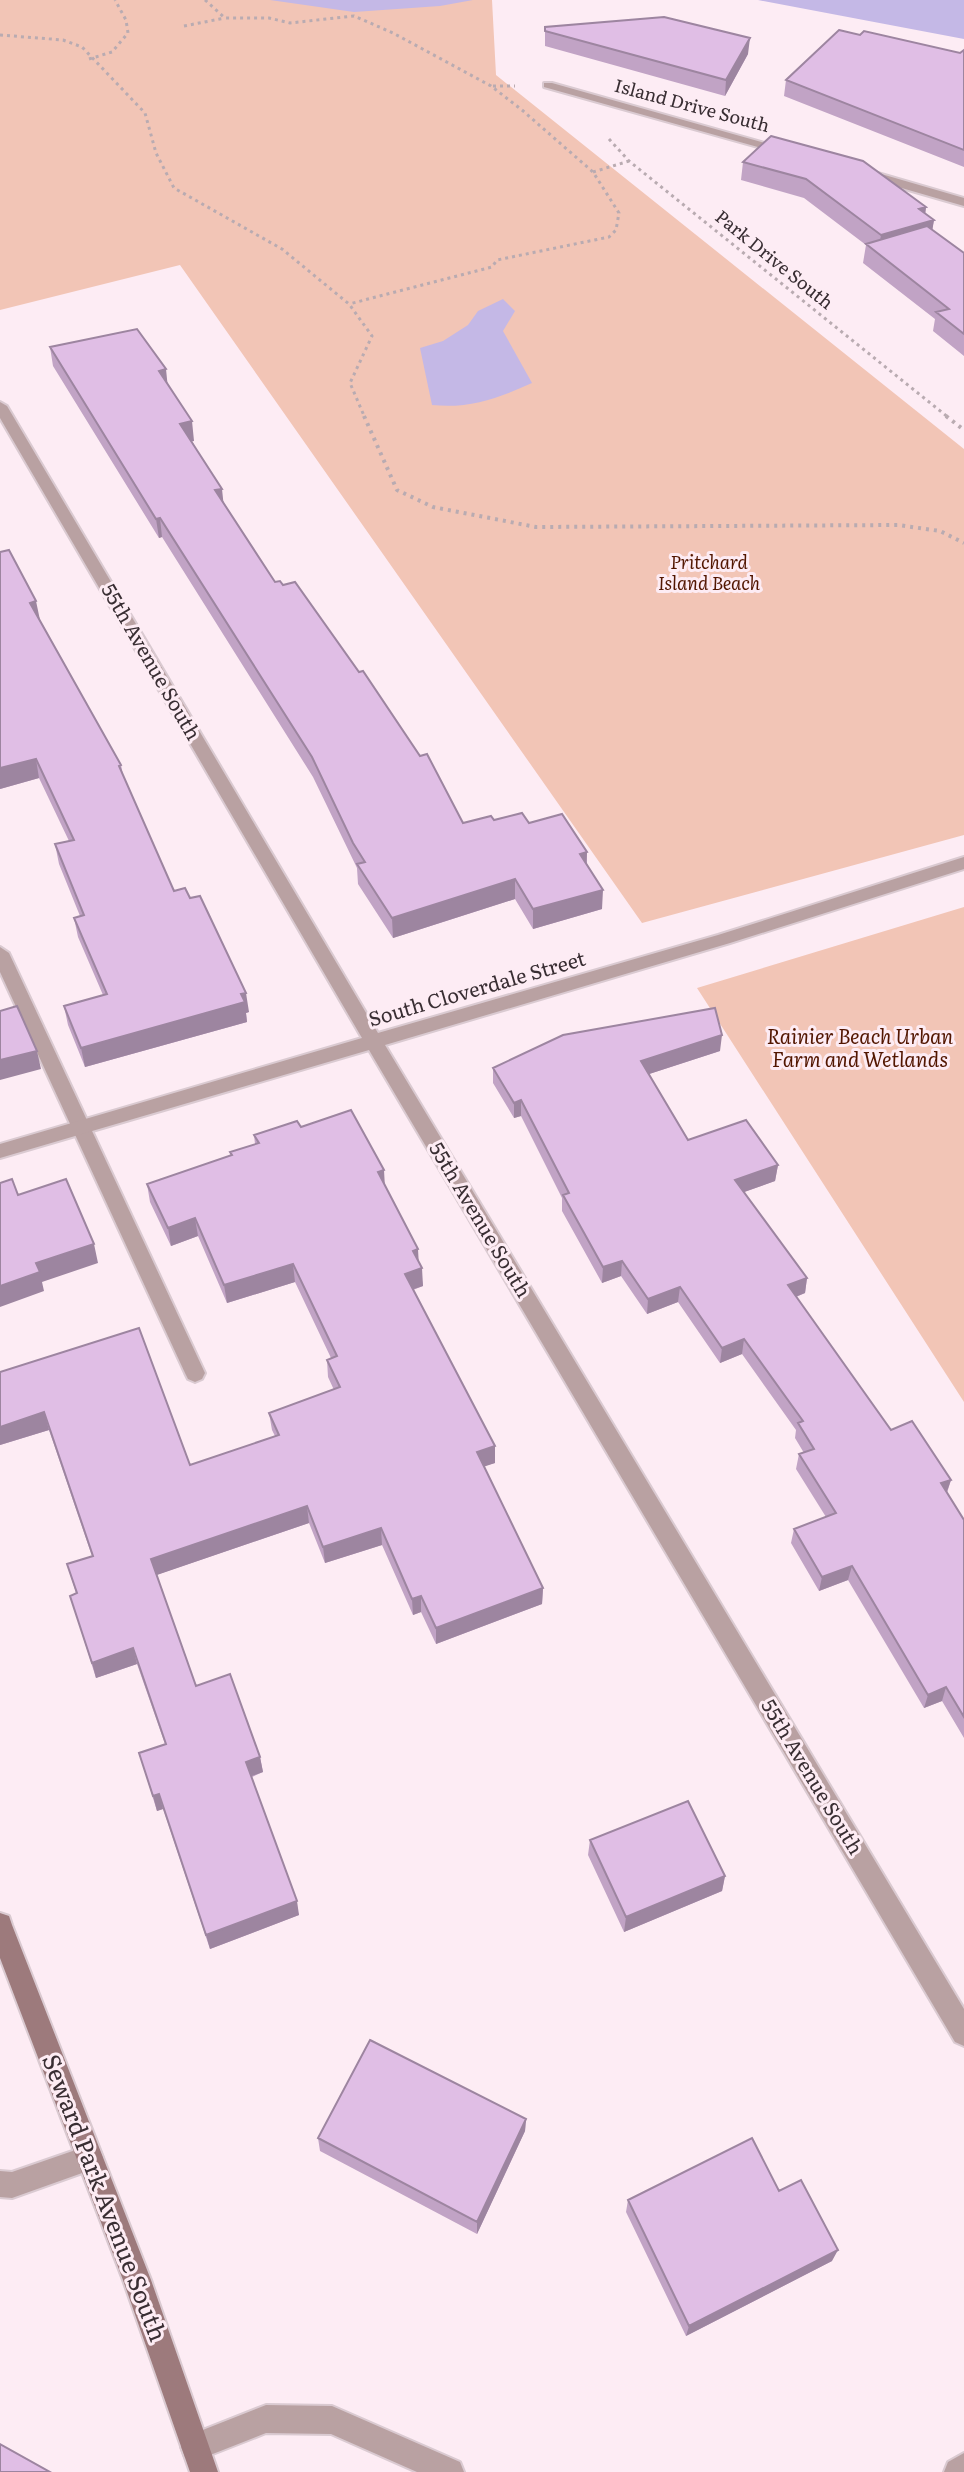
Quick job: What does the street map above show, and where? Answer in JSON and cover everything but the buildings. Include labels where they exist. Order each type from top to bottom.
[{"type":"street","name":"Island Drive South","points":[[548,85],[800,155]]},
{"type":"street","points":[[845,167],[964,202]]},
{"type":"street","name":"55th Avenue South","points":[[0,406],[374,1042],[964,2033]]},
{"type":"street","name":"South Cloverdale Street","points":[[0,1151],[724,939],[964,863]]},
{"type":"street","points":[[0,953],[195,1373]]},
{"type":"street","name":"Seward Park Avenue South","points":[[0,1925],[137,2280],[200,2459]]},
{"type":"street","points":[[0,2184],[12,2185],[90,2158]]},
{"type":"street","points":[[200,2459],[266,2419],[332,2420],[450,2472]]},
{"type":"street","points":[[958,2472],[964,2467]]},
{"type":"path","points":[[91,59],[112,52],[128,33],[126,20],[115,0]]},
{"type":"path","points":[[205,0],[225,18]]},
{"type":"path","points":[[184,26],[225,18],[269,18],[290,23],[354,16],[393,33],[491,86],[593,172],[619,213],[616,230],[609,237],[497,260],[492,267],[349,304]]},
{"type":"path","points":[[0,35],[63,40],[82,47],[145,113],[156,153],[174,188],[282,249],[349,304],[372,336],[350,383],[397,490],[433,507],[536,527],[898,525],[940,531],[964,543]]},
{"type":"path","name":"Park Drive South","points":[[586,96],[595,119],[629,161],[964,430]]},
{"type":"path","points":[[593,172],[629,161]]},
{"type":"green space","name":"Pritchard Island Beach","points":[[0,0],[492,0],[496,75],[964,449],[964,835],[642,923],[180,265],[0,310]]},
{"type":"green space","name":"Rainier Beach Urban Farm and Wetlands","points":[[964,907],[964,1402],[697,988]]},
{"type":"shaded area","points":[[270,0],[473,0],[440,6],[354,12]]},
{"type":"shaded area","points":[[758,0],[964,0],[964,39]]},
{"type":"shaded area","points":[[503,299],[515,311],[503,331],[532,383],[484,401],[432,405],[420,348],[443,341],[468,325],[478,311]]}]
